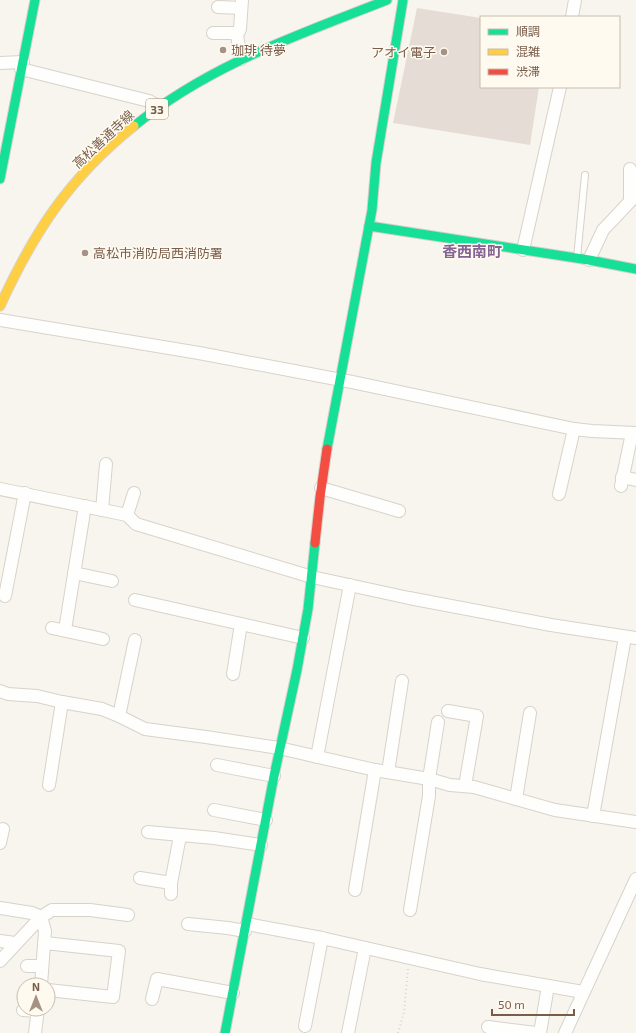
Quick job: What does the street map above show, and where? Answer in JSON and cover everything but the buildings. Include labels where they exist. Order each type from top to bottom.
[{"type":"street","points":[[0,179],[35,0]]},
{"type":"street","name":"高松善通寺線","points":[[0,306],[18,267],[42,227],[63,197],[93,163],[159,107],[206,77],[241,60],[387,0]]},
{"type":"street","points":[[225,1033],[279,748],[303,638],[312,577],[321,488],[339,380],[372,210],[376,163],[403,0]]},
{"type":"street","points":[[572,16],[575,0]]},
{"type":"street","points":[[218,7],[242,4],[238,36],[241,60]]},
{"type":"street","points":[[213,32],[233,33],[238,36]]},
{"type":"street","points":[[0,63],[22,65],[149,101],[159,107]]},
{"type":"street","points":[[523,250],[560,88]]},
{"type":"street","points":[[589,260],[604,230],[633,198],[630,169]]},
{"type":"street","points":[[369,226],[577,258],[636,269]]},
{"type":"street","points":[[0,320],[199,353],[339,380],[574,429],[634,433],[621,482],[636,480]]},
{"type":"street","points":[[559,494],[574,429]]},
{"type":"street","points":[[102,510],[106,464]]},
{"type":"street","points":[[321,488],[399,511]]},
{"type":"street","points":[[0,489],[127,515],[136,524],[312,577],[551,626],[631,637],[593,816]]},
{"type":"street","points":[[5,596],[25,493]]},
{"type":"street","points":[[127,515],[134,493]]},
{"type":"street","points":[[64,630],[74,573],[86,536],[85,506]]},
{"type":"street","points":[[74,573],[112,581]]},
{"type":"street","points":[[317,757],[350,585]]},
{"type":"street","points":[[135,600],[303,638]]},
{"type":"street","points":[[233,674],[241,624]]},
{"type":"street","points":[[52,628],[103,639]]},
{"type":"street","points":[[119,716],[135,640]]},
{"type":"street","points":[[388,772],[402,682]]},
{"type":"street","points":[[0,691],[8,694],[37,696],[102,709],[145,729],[279,748],[375,770],[429,779],[450,785],[474,787],[555,810],[636,822]]},
{"type":"street","points":[[49,785],[62,702]]},
{"type":"street","points":[[448,711],[477,716],[465,786]]},
{"type":"street","points":[[516,799],[530,713]]},
{"type":"street","points":[[410,910],[429,796],[429,779],[438,722]]},
{"type":"street","points":[[217,765],[274,776]]},
{"type":"street","points":[[355,890],[375,770]]},
{"type":"street","points":[[214,810],[266,820]]},
{"type":"street","points":[[0,844],[2,829]]},
{"type":"street","points":[[148,832],[214,838],[261,845]]},
{"type":"street","points":[[140,878],[171,888],[180,836]]},
{"type":"street","points":[[565,1033],[636,879]]},
{"type":"street","points":[[0,908],[32,913],[41,917]]},
{"type":"street","points":[[0,961],[41,917],[52,910],[90,910],[128,914]]},
{"type":"street","points":[[41,917],[45,931],[41,977]]},
{"type":"street","points":[[188,924],[228,928],[246,928],[322,938],[480,974],[583,992]]},
{"type":"street","points":[[305,1026],[322,938]]},
{"type":"street","points":[[0,940],[15,944]]},
{"type":"street","points":[[45,943],[119,952],[113,997],[56,991]]},
{"type":"street","points":[[348,1033],[365,948]]},
{"type":"street","points":[[27,966],[42,966]]},
{"type":"street","points":[[152,999],[157,979],[233,993]]},
{"type":"street","points":[[540,1033],[548,986]]},
{"type":"street","points":[[35,1033],[37,1017]]},
{"type":"street","points":[[488,1027],[536,1033]]},
{"type":"lane","points":[[577,258],[585,175]]},
{"type":"path","points":[[398,1033],[404,1012],[410,959]]},
{"type":"traffic: fast","points":[[0,179],[35,0]]},
{"type":"traffic: fast","points":[[134,126],[163,104],[224,68],[287,39],[387,0]]},
{"type":"traffic: fast","points":[[327,449],[372,210],[376,163],[403,0]]},
{"type":"traffic: fast","points":[[369,226],[589,260],[636,269]]},
{"type":"traffic: fast","points":[[225,1033],[274,776],[297,670],[308,609],[315,543]]},
{"type":"traffic: slow","points":[[0,306],[26,254],[55,208],[90,166],[134,126]]},
{"type":"traffic: jam","points":[[315,543],[327,449]]},
{"type":"place","name":"珈琲 待夢","points":[[223,50]]},
{"type":"place","name":"アオイ電子","points":[[444,52]]},
{"type":"place","name":"高松市消防局西消防署","points":[[85,253]]},
{"type":"district","name":"香西南町","points":[[472,251]]}]
